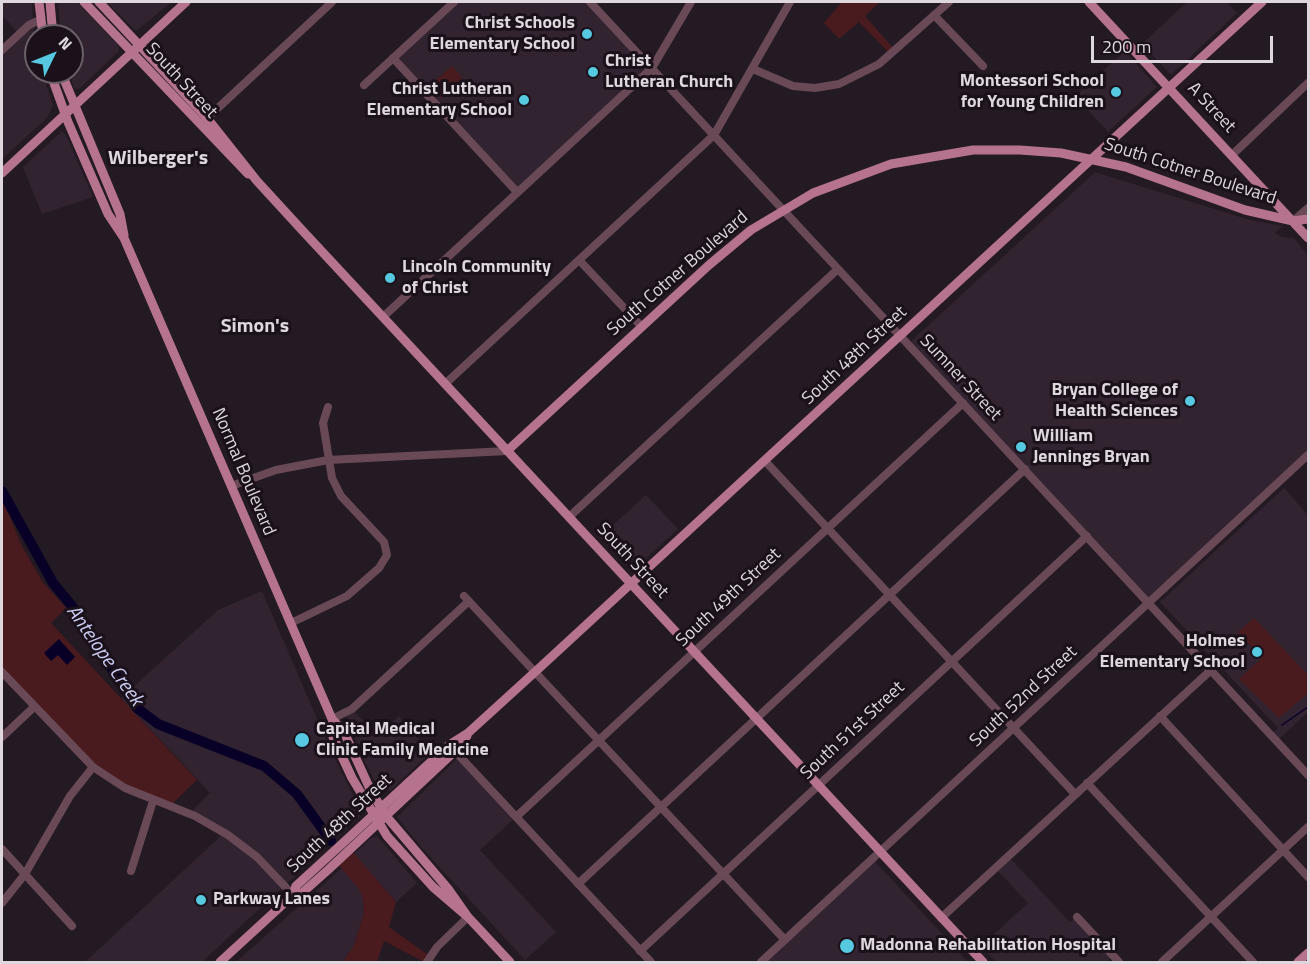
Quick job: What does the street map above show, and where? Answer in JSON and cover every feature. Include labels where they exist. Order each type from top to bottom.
[{"type":"main road","points":[[39,2],[41,24]]},
{"type":"main road","points":[[50,2],[52,24]]},
{"type":"main road","name":"South Street","points":[[84,2],[200,126],[257,181],[983,963]]},
{"type":"main road","name":"South Street","points":[[99,2],[207,118],[257,181]]},
{"type":"main road","points":[[2,173],[186,2]]},
{"type":"main road","name":"A Street","points":[[1089,2],[1308,238]]},
{"type":"main road","name":"South 48th Street","points":[[220,963],[293,895],[302,892],[375,819],[1262,2]]},
{"type":"main road","name":"Normal Boulevard","points":[[54,84],[108,214],[124,238],[332,719],[344,732],[383,812],[449,890],[468,917]]},
{"type":"main road","name":"Normal Boulevard","points":[[65,84],[120,214],[124,238]]},
{"type":"main road","name":"South Cotner Boulevard","points":[[507,451],[726,249],[783,209],[821,189],[862,173],[942,154],[1020,150],[1093,159],[1143,173],[1245,210],[1293,221],[1308,219]]},
{"type":"main road","name":"Normal Boulevard","points":[[332,719],[333,736],[375,819],[413,867],[468,917],[510,963]]},
{"type":"main road","points":[[1298,963],[1308,952]]},
{"type":"street","points":[[200,126],[332,2]]},
{"type":"street","points":[[364,85],[454,2]]},
{"type":"street","name":"Sumner Street","points":[[590,2],[1308,775]]},
{"type":"street","points":[[383,317],[652,68],[691,2]]},
{"type":"street","points":[[445,384],[714,135],[790,2]]},
{"type":"street","points":[[753,69],[793,86],[815,88],[839,84],[879,64],[949,2]]},
{"type":"street","points":[[934,15],[982,66]]},
{"type":"street","points":[[2,50],[29,25],[40,20]]},
{"type":"street","points":[[393,58],[517,192]]},
{"type":"street","points":[[1232,155],[1308,83]]},
{"type":"street","points":[[1293,221],[1308,208]]},
{"type":"street","points":[[579,260],[642,327]]},
{"type":"street","points":[[569,517],[838,269]]},
{"type":"street","name":"South 49th Street","points":[[516,817],[963,403]]},
{"type":"street","points":[[291,623],[347,596],[382,565],[387,555],[382,539],[336,488],[328,460],[323,423],[328,407]]},
{"type":"street","points":[[231,486],[276,470],[328,460],[507,451]]},
{"type":"street","name":"South 52nd Street","points":[[761,963],[1308,455]]},
{"type":"street","points":[[765,461],[1075,794]]},
{"type":"street","points":[[578,884],[755,717],[1025,470]]},
{"type":"street","name":"South 51st Street","points":[[640,951],[817,784],[1087,536]]},
{"type":"street","points":[[332,719],[352,709],[466,599],[785,940]]},
{"type":"street","points":[[941,918],[1211,670]]},
{"type":"street","points":[[2,672],[93,767],[125,788],[195,816],[228,835],[257,858],[293,895]]},
{"type":"street","points":[[2,737],[34,707]]},
{"type":"street","points":[[1160,716],[1308,877]]},
{"type":"street","points":[[452,748],[651,963]]},
{"type":"street","points":[[2,903],[25,874],[64,805],[93,767]]},
{"type":"street","points":[[1087,783],[1254,963]]},
{"type":"street","points":[[131,871],[153,801]]},
{"type":"street","points":[[1162,963],[1308,827]]},
{"type":"street","points":[[2,849],[72,926]]},
{"type":"street","points":[[427,963],[437,947],[468,917]]},
{"type":"street","points":[[1077,917],[1119,963]]},
{"type":"shaded area","points":[[2,2],[32,2],[33,24],[24,24],[24,84],[46,84],[53,106],[47,118],[2,159],[2,50],[19,34],[2,15]]},
{"type":"shaded area","points":[[58,2],[77,2],[119,46],[119,51],[79,89],[74,88],[73,84],[84,84],[84,24],[60,24]]},
{"type":"shaded area","points":[[107,2],[172,2],[136,31]]},
{"type":"shaded area","name":"Christ Lutheran Elementary School","points":[[454,2],[590,2],[652,68],[517,192],[393,58]]},
{"type":"shaded area","points":[[842,2],[880,2],[865,16],[896,51],[891,55],[859,22],[839,39],[824,23]]},
{"type":"shaded area","points":[[1187,2],[1226,2],[1237,13],[1171,75],[1142,44]]},
{"type":"shaded area","name":"Montessori School for Young Children","points":[[1125,51],[1157,87],[1108,132],[1075,96]]},
{"type":"shaded area","points":[[452,66],[462,78],[441,98],[430,86]]},
{"type":"shaded area","points":[[62,131],[66,135],[93,197],[42,214],[23,167]]},
{"type":"shaded area","points":[[1095,172],[1250,220],[1282,226],[1275,233],[1282,237],[1294,238],[1308,256],[1308,455],[1149,603],[908,344]]},
{"type":"shaded area","name":"Holmes Elementary School","points":[[1284,488],[1308,515],[1308,712],[1277,741],[1271,735],[1278,728],[1160,602]]},
{"type":"shaded area","points":[[646,495],[678,529],[632,571],[600,537]]},
{"type":"shaded area","points":[[2,498],[22,546],[42,581],[66,608],[51,623],[197,780],[170,806],[108,778],[2,672]]},
{"type":"shaded area","points":[[262,591],[331,751],[361,811],[360,816],[202,962],[85,962],[224,833],[189,814],[210,793],[121,698],[218,610]]},
{"type":"shaded area","points":[[1254,618],[1308,675],[1308,693],[1279,718],[1239,679],[1262,658],[1238,632]]},
{"type":"shaded area","points":[[59,639],[75,657],[67,665],[58,655],[51,661],[44,653]]},
{"type":"shaded area","points":[[352,709],[378,736],[399,716],[430,753],[391,790],[380,791],[363,758],[345,714]]},
{"type":"shaded area","points":[[460,756],[516,817],[480,850],[556,932],[525,960],[421,847],[397,817]]},
{"type":"shaded area","points":[[377,836],[417,883],[396,902],[354,854],[371,838]]},
{"type":"shaded area","points":[[350,849],[396,902],[389,927],[430,956],[424,962],[384,941],[377,962],[343,962],[354,945],[364,913],[363,899],[359,889],[336,862]]},
{"type":"shaded area","points":[[1008,856],[1070,922],[1077,917],[1113,956],[1106,962],[996,962],[981,946],[1028,903],[995,868]]},
{"type":"shaded area","name":"Madonna Rehabilitation Hospital","points":[[872,858],[968,962],[761,962]]},
{"type":"shaded area","points":[[342,868],[359,889],[363,899],[364,913],[354,945],[343,962],[236,962]]},
{"type":"waterway","name":"Antelope Creek","points":[[2,491],[53,583],[72,606],[137,708],[158,724],[264,766],[297,794],[331,841]]},
{"type":"waterway","points":[[1282,725],[1308,707]]},
{"type":"place","name":"Christ Schools Elementary School","points":[[587,34]]},
{"type":"place","name":"Christ Lutheran Church","points":[[593,72]]},
{"type":"place","name":"Montessori School for Young Children","points":[[1116,92]]},
{"type":"place","name":"Christ Lutheran Elementary School","points":[[524,100]]},
{"type":"place","name":"Lincoln Community of Christ","points":[[390,278]]},
{"type":"place","name":"Bryan College of Health Sciences","points":[[1190,401]]},
{"type":"place","name":"William Jennings Bryan","points":[[1021,447]]},
{"type":"place","name":"Holmes Elementary School","points":[[1257,652]]},
{"type":"place","name":"Capital Medical Clinic Family Medicine","points":[[302,740]]},
{"type":"place","name":"Parkway Lanes","points":[[201,900]]},
{"type":"place","name":"Madonna Rehabilitation Hospital","points":[[847,946]]},
{"type":"district","name":"Wilberger's","points":[[158,159]]},
{"type":"district","name":"Simon's","points":[[255,327]]}]
